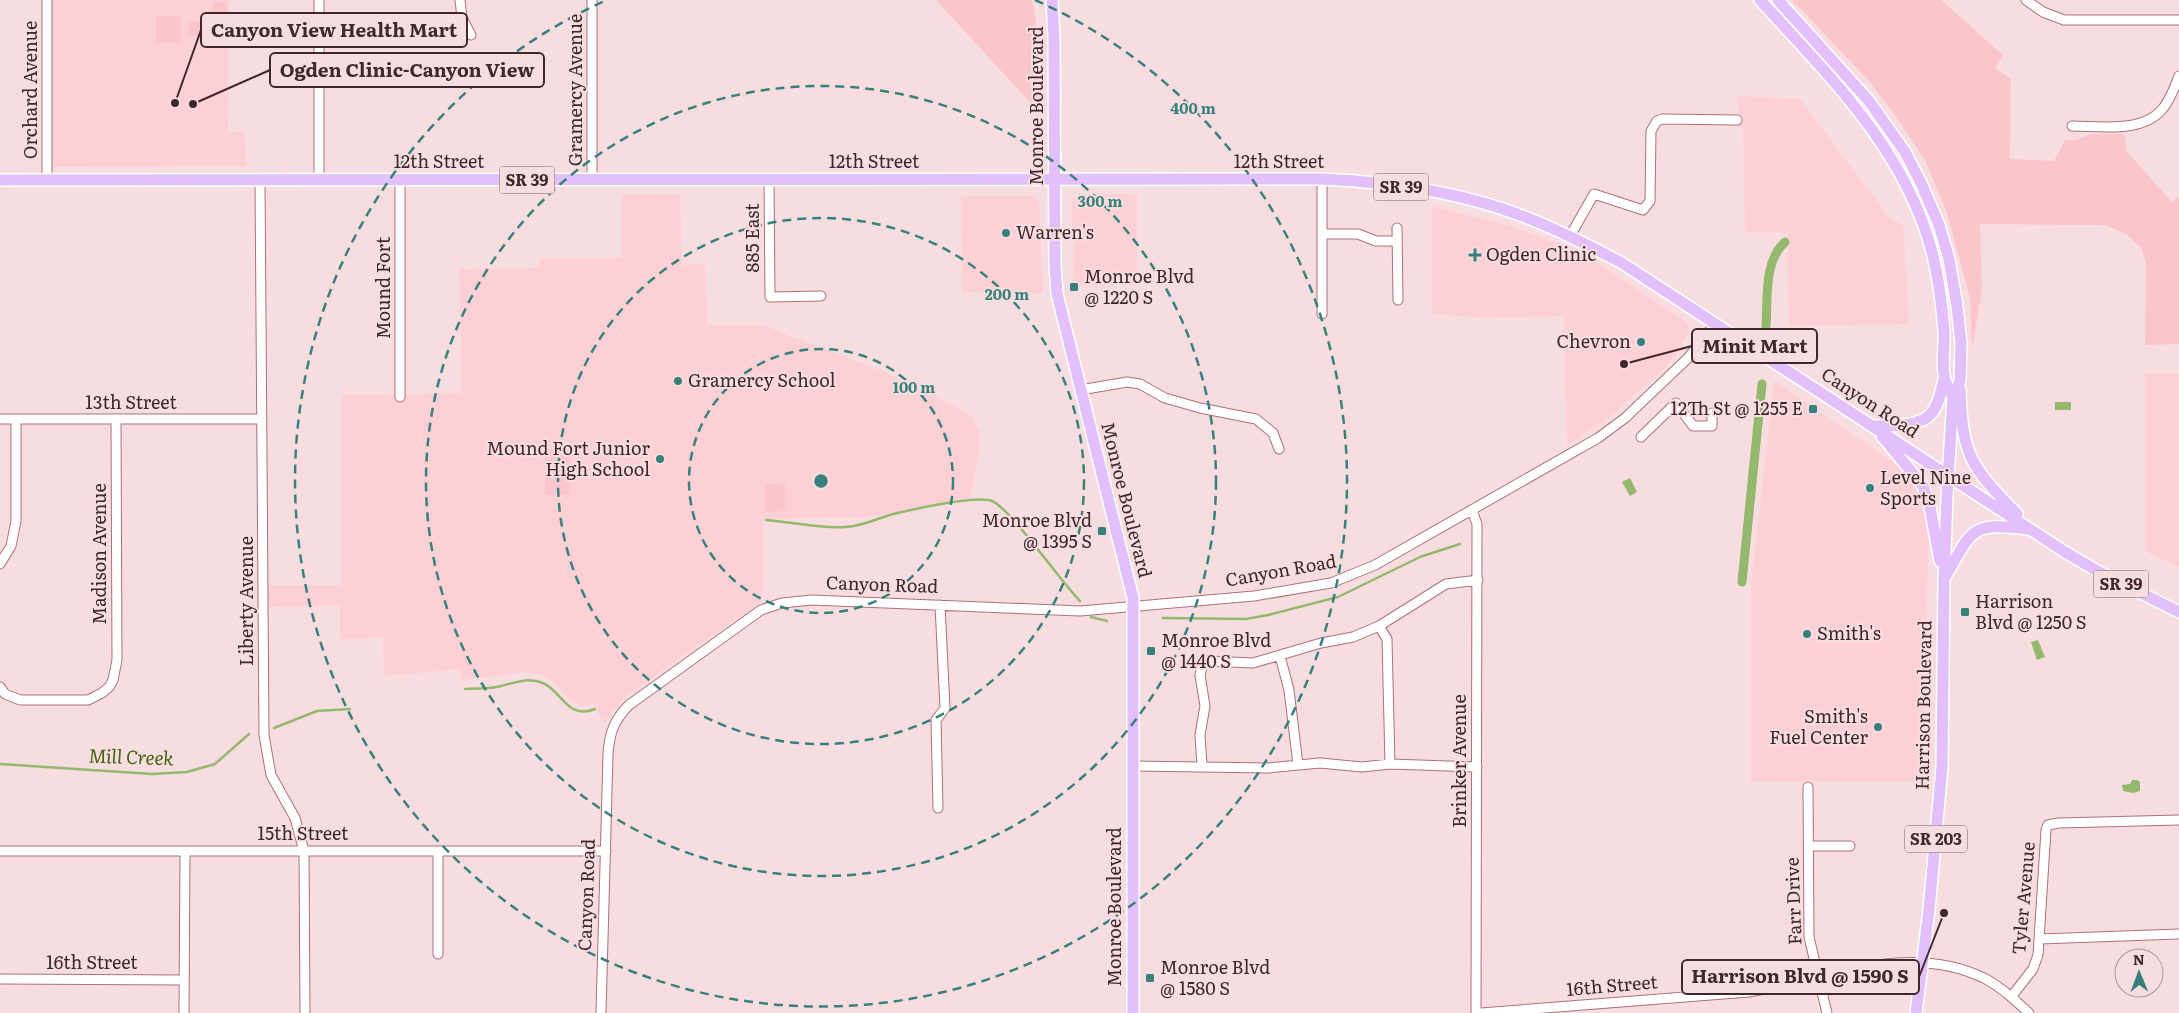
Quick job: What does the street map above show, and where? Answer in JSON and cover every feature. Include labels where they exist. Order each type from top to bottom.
[{"type":"main road","name":"Monroe Boulevard","points":[[1052,0],[1055,265],[1057,294],[1133,598],[1133,1013]]},
{"type":"main road","name":"Harrison Boulevard","points":[[1760,0],[1869,124],[1894,161],[1910,191],[1929,241],[1940,286],[1944,336],[1944,379],[1953,397]]},
{"type":"main road","name":"Harrison Boulevard","points":[[1778,0],[1880,115],[1902,146],[1921,183],[1939,225],[1953,278],[1960,334],[1960,381],[1953,397],[1944,579],[1942,767],[1916,1013]]},
{"type":"main road","name":"12th Street","points":[[0,180],[1322,179],[1368,181],[1482,203],[1524,216],[1570,236],[1622,263],[1715,324]]},
{"type":"main road","name":"Canyon Road","points":[[1715,324],[2099,572],[2179,612]]},
{"type":"main road","points":[[1875,426],[1909,425],[1924,419],[1936,407],[1944,379]]},
{"type":"main road","points":[[1960,381],[1961,425],[1971,459],[1987,483],[2033,529]]},
{"type":"main road","points":[[1875,426],[1918,479],[1925,492],[1930,507],[1944,579]]},
{"type":"main road","points":[[1944,579],[1966,541],[1978,530],[1996,525],[2033,529]]},
{"type":"street","name":"Orchard Avenue","points":[[47,0],[47,180]]},
{"type":"street","points":[[319,0],[319,180]]},
{"type":"street","points":[[460,0],[462,18],[471,35]]},
{"type":"street","name":"Gramercy Avenue","points":[[592,0],[592,180]]},
{"type":"street","points":[[2026,0],[2043,12],[2064,20],[2179,20]]},
{"type":"street","points":[[2072,126],[2122,126],[2143,123],[2163,109],[2179,76]]},
{"type":"street","points":[[1570,236],[1594,194],[1643,210],[1650,201],[1651,131],[1657,121],[1662,119],[1738,120]]},
{"type":"street","name":"885 East","points":[[769,179],[770,297],[821,296]]},
{"type":"street","points":[[1322,179],[1322,314]]},
{"type":"street","name":"Liberty Avenue","points":[[260,180],[265,750],[271,775],[295,818],[304,851],[305,1013]]},
{"type":"street","name":"Mound Fort","points":[[400,180],[400,396]]},
{"type":"street","points":[[1397,228],[1398,300]]},
{"type":"street","points":[[1323,234],[1358,234],[1376,241],[1397,241]]},
{"type":"street","name":"Canyon Road","points":[[601,1013],[608,755],[611,731],[621,713],[645,693],[746,620],[771,606],[794,601],[812,600],[1043,611],[1080,611],[1254,596],[1331,583],[1375,565],[1598,438],[1625,418],[1688,358],[1715,324]]},
{"type":"street","points":[[1080,390],[1127,382],[1140,384],[1174,401],[1256,419],[1273,433],[1279,449]]},
{"type":"street","points":[[1641,437],[1676,403],[1693,426],[1712,426],[1712,413]]},
{"type":"street","name":"13th Street","points":[[0,419],[262,419]]},
{"type":"street","points":[[0,564],[11,546],[16,521],[16,419]]},
{"type":"street","name":"Madison Avenue","points":[[3,691],[29,701],[81,702],[95,697],[109,687],[113,680],[116,660],[116,419]]},
{"type":"street","name":"Brinker Avenue","points":[[1472,510],[1477,524],[1478,580],[1476,1013]]},
{"type":"street","points":[[1202,766],[1200,736],[1205,706],[1200,674],[1202,667],[1207,661],[1253,663],[1321,643],[1353,637],[1379,626],[1446,584],[1478,580]]},
{"type":"street","points":[[938,808],[936,720],[945,708],[940,605]]},
{"type":"street","points":[[1379,626],[1387,639],[1390,764]]},
{"type":"street","points":[[1280,656],[1289,690],[1298,765]]},
{"type":"street","points":[[1133,766],[1268,768],[1320,763],[1362,767],[1390,764],[1477,767]]},
{"type":"street","name":"Farr Drive","points":[[1808,787],[1809,938],[1827,1013]]},
{"type":"street","name":"Tyler Avenue","points":[[2011,997],[2032,969],[2038,955],[2046,830],[2048,825],[2059,823],[2179,820]]},
{"type":"street","points":[[1809,846],[1850,846]]},
{"type":"street","name":"15th Street","points":[[0,851],[606,851]]},
{"type":"street","points":[[184,1013],[185,851]]},
{"type":"street","points":[[438,851],[438,954]]},
{"type":"street","points":[[2039,939],[2179,934]]},
{"type":"street","name":"16th Street","points":[[1481,1013],[1591,1008],[1750,992],[1782,987],[1870,965],[1891,962],[1922,963],[1970,972],[1985,979],[2011,997],[2029,1013]]},
{"type":"street","name":"16th Street","points":[[0,979],[184,980]]},
{"type":"shaded area","points":[[50,0],[229,0],[228,132],[245,132],[246,166],[51,167]]},
{"type":"shaded area","points":[[936,0],[1032,0],[1035,12],[1038,111]]},
{"type":"shaded area","points":[[1792,0],[1941,0],[2003,55],[1995,68],[2011,79],[2010,159],[2054,161],[2065,140],[2076,140],[2091,134],[2124,134],[2127,152],[2172,202],[2179,197],[2179,344],[2145,345],[2146,262],[2141,248],[2126,234],[2105,225],[1980,224],[1982,290],[1972,349],[1970,298],[1947,213],[1925,160],[1895,115],[1869,81]]},
{"type":"shaded area","points":[[213,2],[226,2],[226,22],[213,22]]},
{"type":"shaded area","points":[[156,16],[181,16],[181,43],[156,42]]},
{"type":"shaded area","points":[[189,22],[208,22],[208,37],[188,36]]},
{"type":"shaded area","points":[[1738,96],[1800,99],[1891,220],[1903,224],[1909,324],[1789,326],[1787,233],[1745,232],[1743,128],[1738,127]]},
{"type":"shaded area","points":[[1079,194],[1137,194],[1137,284],[1074,286],[1072,205],[1074,198]]},
{"type":"shaded area","name":"Mound Fort Junior High School","points":[[622,195],[680,195],[682,265],[705,264],[707,325],[762,325],[890,374],[972,417],[979,430],[979,452],[970,499],[866,517],[763,519],[762,601],[630,693],[615,708],[605,723],[597,712],[599,704],[583,705],[571,702],[552,680],[535,673],[525,672],[461,680],[460,669],[384,676],[383,638],[340,639],[340,606],[268,607],[268,585],[342,585],[342,395],[462,393],[459,269],[539,268],[540,258],[622,258]]},
{"type":"shaded area","points":[[961,196],[1032,196],[1039,200],[1043,293],[962,292]]},
{"type":"shaded area","points":[[1432,206],[1510,226],[1556,243],[1597,263],[1685,321],[1689,328],[1687,335],[1668,365],[1611,416],[1567,445],[1564,316],[1484,318],[1432,314]]},
{"type":"shaded area","points":[[2145,373],[2179,373],[2179,567],[2145,551]]},
{"type":"shaded area","points":[[1774,381],[1903,469],[1911,477],[1923,496],[1929,525],[1921,781],[1751,781],[1751,586]]},
{"type":"shaded area","points":[[2055,402],[2071,402],[2071,410],[2055,410]]},
{"type":"shaded area","points":[[545,449],[570,449],[570,495],[545,495]]},
{"type":"shaded area","points":[[1630,478],[1637,492],[1630,496],[1622,482]]},
{"type":"shaded area","points":[[785,483],[786,511],[766,512],[765,484]]},
{"type":"shaded area","points":[[2038,640],[2045,657],[2037,660],[2031,642]]},
{"type":"shaded area","points":[[2132,780],[2140,782],[2140,791],[2133,793],[2123,791],[2122,785],[2130,784]]},
{"type":"waterway","points":[[1766,327],[1770,271],[1778,250],[1785,242]]},
{"type":"waterway","points":[[1742,582],[1762,384]]},
{"type":"waterway","points":[[766,520],[816,526],[846,527],[859,525],[897,513],[946,503],[973,500],[992,501],[1011,517],[1080,601]]},
{"type":"waterway","points":[[1163,618],[1246,619],[1268,615],[1338,597],[1420,557],[1460,544]]},
{"type":"waterway","points":[[1091,617],[1107,621]]},
{"type":"waterway","name":"Mill Creek","points":[[465,689],[493,688],[531,680],[550,687],[566,704],[578,711],[595,709]]},
{"type":"waterway","name":"Mill Creek","points":[[274,728],[317,711],[350,709]]},
{"type":"waterway","name":"Mill Creek","points":[[0,764],[152,774],[187,772],[215,764],[249,734]]},
{"type":"place","name":"Canyon View Health Mart","points":[[175,103]]},
{"type":"place","name":"Ogden Clinic-Canyon View","points":[[193,104]]},
{"type":"place","name":"Warren's","points":[[1006,233]]},
{"type":"place","name":"Ogden Clinic","points":[[1475,255]]},
{"type":"place","name":"Monroe Blvd @ 1220 S","points":[[1074,287]]},
{"type":"place","name":"Chevron","points":[[1641,342]]},
{"type":"place","name":"Minit Mart","points":[[1624,364]]},
{"type":"place","name":"Gramercy School","points":[[678,381]]},
{"type":"place","name":"12Th St @ 1255 E","points":[[1813,409]]},
{"type":"place","name":"Mound Fort Junior High School","points":[[660,459]]},
{"type":"place","name":"Level Nine Sports","points":[[1870,488]]},
{"type":"place","name":"Monroe Blvd @ 1395 S","points":[[1102,531]]},
{"type":"place","name":"Harrison Blvd @ 1250 S","points":[[1965,612]]},
{"type":"place","name":"Smith's","points":[[1807,634]]},
{"type":"place","name":"Monroe Blvd @ 1440 S","points":[[1151,651]]},
{"type":"place","name":"Smith's Fuel Center","points":[[1878,727]]},
{"type":"place","name":"Harrison Blvd @ 1590 S","points":[[1944,913]]},
{"type":"place","name":"Monroe Blvd @ 1580 S","points":[[1150,978]]}]
